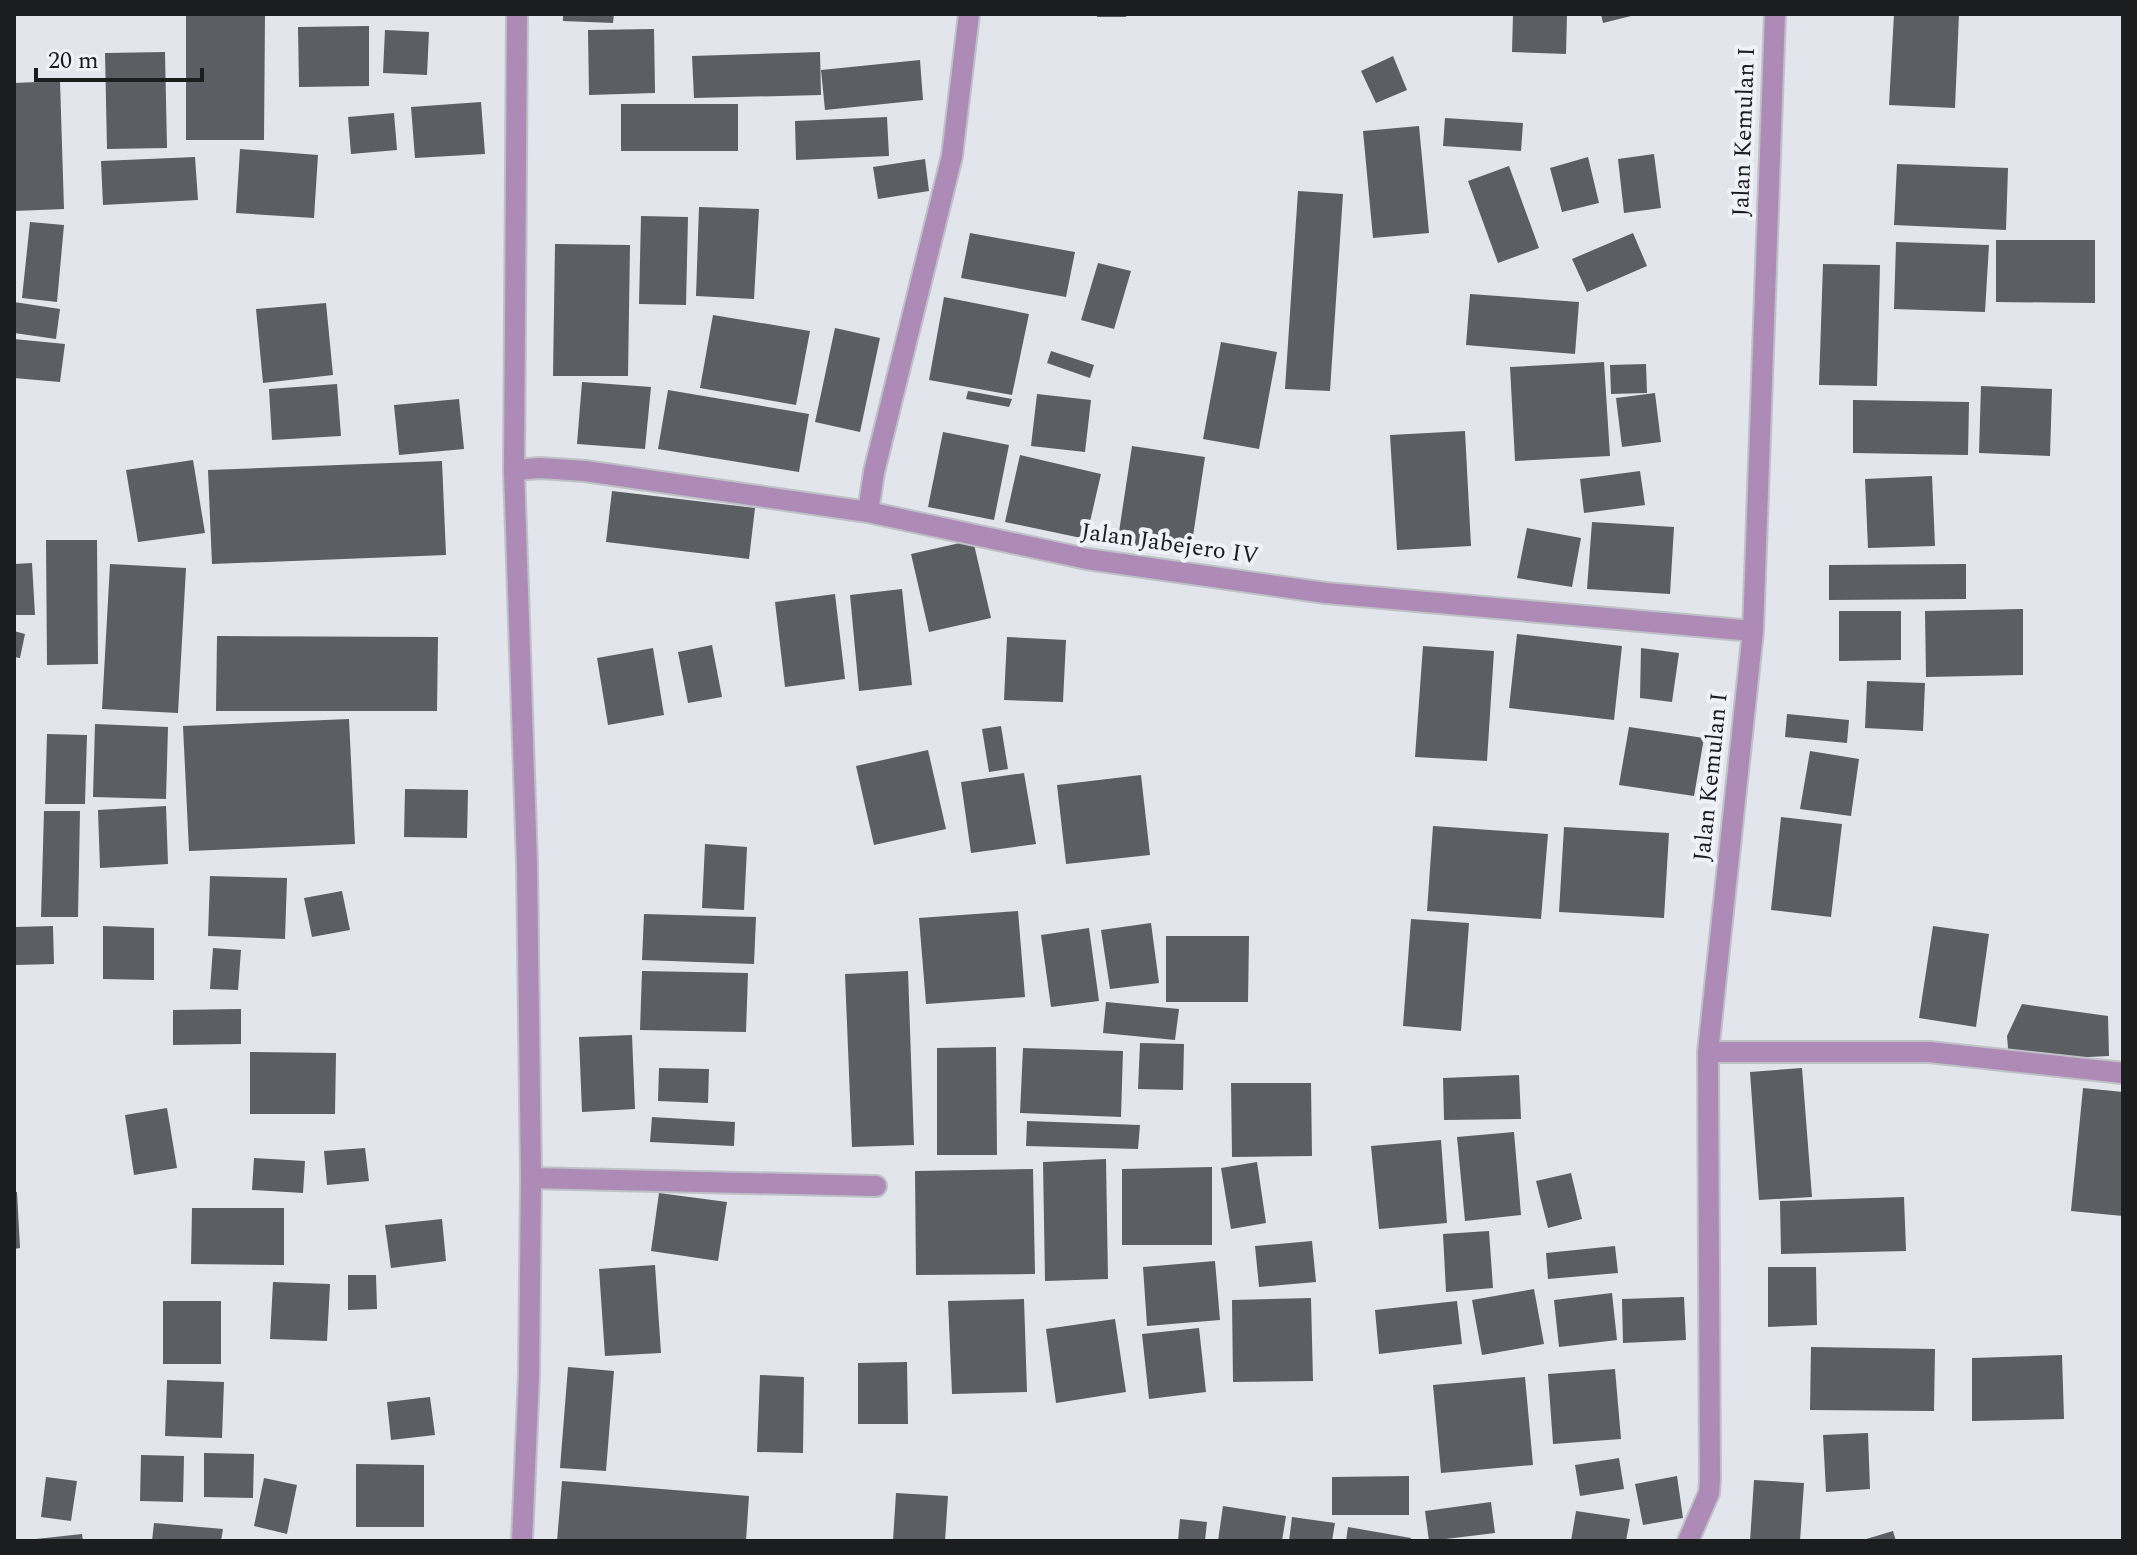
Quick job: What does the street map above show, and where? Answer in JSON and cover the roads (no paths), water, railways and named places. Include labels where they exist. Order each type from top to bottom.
[{"type":"street","points":[[517,14],[514,470],[527,864],[531,1178],[529,1374],[522,1541]]},
{"type":"street","points":[[868,512],[874,472],[952,156],[969,14]]},
{"type":"street","name":"Jalan Kemulan I","points":[[1688,1541],[1709,1493],[1710,1480],[1708,1052],[1753,631],[1775,14]]},
{"type":"street","name":"Jalan Jabejero IV","points":[[514,470],[585,471],[868,512],[1087,559],[1326,593],[1753,631]]},
{"type":"street","points":[[1708,1052],[1929,1052],[2123,1073]]},
{"type":"street","points":[[531,1178],[876,1186]]}]
